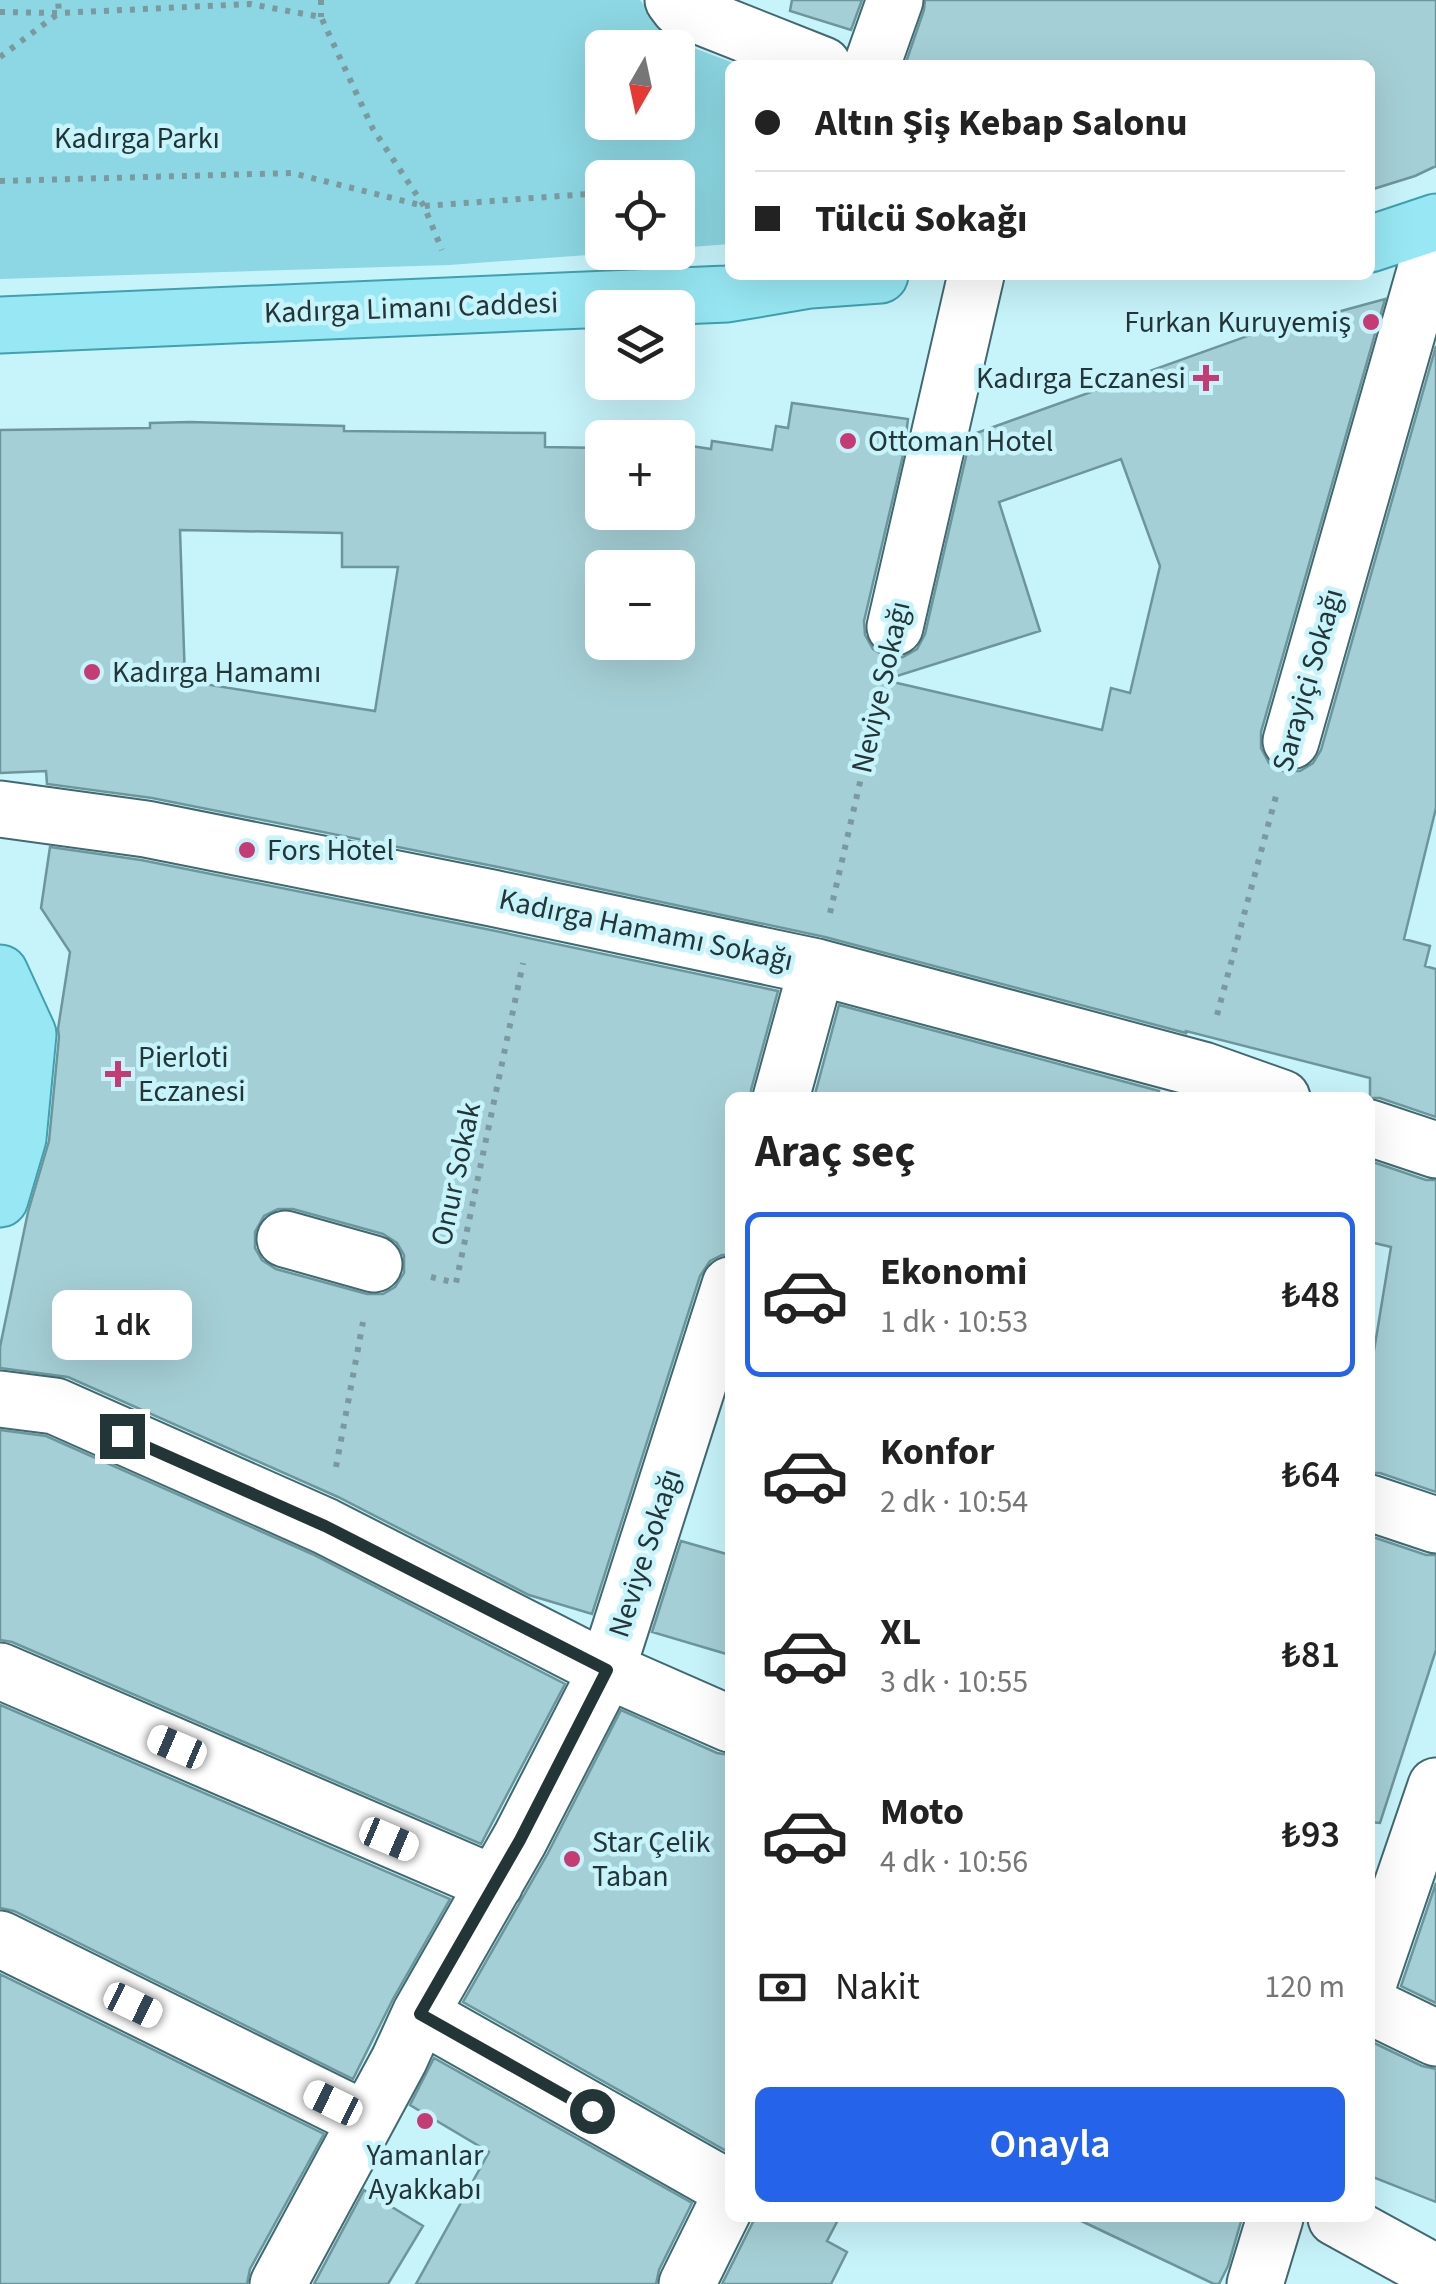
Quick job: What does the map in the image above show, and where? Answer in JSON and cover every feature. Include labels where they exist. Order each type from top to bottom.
[{"type":"main road","points":[[1375,244],[1434,244]]},
{"type":"main road","name":"Kadırga Limanı Caddesi","points":[[0,324],[727,294],[810,280]]},
{"type":"main road","points":[[0,973],[28,1034],[18,1138],[0,1199]]},
{"type":"street","points":[[673,0],[679,8],[810,60]]},
{"type":"street","points":[[874,60],[894,0]]},
{"type":"street","name":"Sarayiçi Sokağı","points":[[1291,742],[1434,244]]},
{"type":"street","name":"Neviye Sokağı","points":[[895,627],[975,280]]},
{"type":"street","name":"Kadırga Hamamı Sokağı","points":[[0,808],[146,829],[817,966],[1199,1084],[1246,1092]]},
{"type":"street","points":[[784,1092],[817,966]]},
{"type":"street","points":[[1375,1130],[1436,1150]]},
{"type":"street","points":[[286,1238],[374,1264]]},
{"type":"street","name":"Neviye Sokağı","points":[[278,2284],[607,1670],[725,1301]]},
{"type":"street","points":[[0,1399],[55,1406],[325,1526],[607,1670],[725,1722]]},
{"type":"street","points":[[1375,1504],[1436,1524]]},
{"type":"street","points":[[0,1671],[495,1884]]},
{"type":"street","points":[[1375,1964],[1436,1786]]},
{"type":"street","points":[[0,1939],[366,2120]]},
{"type":"street","points":[[1375,2008],[1436,2038]]},
{"type":"street","points":[[420,2014],[725,2190]]},
{"type":"street","points":[[686,2284],[725,2203]]},
{"type":"street","points":[[1255,2284],[1274,2222]]},
{"type":"street","points":[[1343,2222],[1436,2273]]},
{"type":"path","points":[[58,0],[60,13]]},
{"type":"path","points":[[321,0],[321,17],[373,129],[424,206],[467,306]]},
{"type":"path","points":[[0,12],[60,13],[250,2],[321,17]]},
{"type":"path","points":[[0,57],[60,13]]},
{"type":"path","points":[[0,181],[292,173],[424,206],[585,194]]},
{"type":"path","name":"Neviye Sokağı","points":[[817,966],[895,627]]},
{"type":"path","name":"Sarayiçi Sokağı","points":[[1199,1084],[1291,742]]},
{"type":"path","name":"Onur Sokak","points":[[374,1264],[456,1283],[534,908]]},
{"type":"path","points":[[325,1526],[374,1264]]},
{"type":"green space","name":"Kadırga Parkı","points":[[0,0],[640,0],[663,30],[585,30],[585,140],[695,140],[695,48],[726,60],[725,244],[695,247],[695,160],[585,160],[585,255],[449,265],[0,279]]},
{"type":"building","points":[[792,0],[862,0],[851,30],[790,11]]},
{"type":"building","points":[[925,0],[1436,0],[1436,166],[1375,188],[1375,60],[907,60]]},
{"type":"building","points":[[1385,299],[1261,732],[1261,748],[1269,763],[1283,771],[1300,771],[1313,763],[1321,750],[1436,346],[1436,808],[1404,939],[1430,946],[1425,966],[1436,969],[1436,1117],[1375,1098],[1375,1092],[1370,1092],[1370,1078],[825,937],[152,798],[47,784],[46,771],[0,773],[0,430],[150,428],[150,423],[190,422],[344,426],[344,431],[545,433],[545,447],[585,448],[585,530],[695,530],[695,447],[711,449],[712,441],[772,450],[776,426],[788,428],[792,403],[908,419],[864,621],[865,635],[873,649],[887,657],[903,657],[917,649],[925,634],[971,435],[1281,324],[1282,327]],"holes":[[[1121,459],[1160,566],[1130,693],[1111,688],[1102,730],[884,680],[1040,631],[999,502]],[[180,530],[342,533],[342,567],[398,567],[375,711],[185,681]]]},
{"type":"building","points":[[50,847],[141,860],[778,991],[751,1092],[725,1092],[725,1255],[710,1261],[700,1276],[592,1614],[529,1595],[338,1497],[68,1377],[0,1368],[0,1347],[28,1212],[49,1141],[58,1029],[70,952],[41,908]],"holes":[[[278,1209],[293,1209],[383,1234],[397,1243],[404,1255],[404,1273],[395,1287],[383,1294],[367,1294],[276,1269],[262,1260],[255,1248],[255,1232],[264,1216]]]},
{"type":"building","points":[[839,1005],[1159,1091],[1159,1092],[816,1092]]},
{"type":"building","points":[[1375,1163],[1436,1180],[1436,1492],[1375,1473],[1375,1345],[1391,1247],[1375,1243]]},
{"type":"building","points":[[0,1430],[46,1436],[312,1554],[565,1684],[481,1844],[0,1640]]},
{"type":"building","points":[[1375,1538],[1436,1555],[1436,1650],[1380,1823],[1375,1822]]},
{"type":"building","points":[[681,1541],[725,1554],[725,1654],[652,1632]]},
{"type":"building","points":[[0,1705],[450,1899],[353,2079],[14,1911],[0,1908]]},
{"type":"building","points":[[621,1710],[725,1754],[725,2150],[463,2002],[548,1853]]},
{"type":"building","points":[[1436,1883],[1436,2003],[1401,1986]]},
{"type":"building","points":[[0,1974],[324,2134],[250,2269],[247,2284],[0,2284]]},
{"type":"building","points":[[1375,2043],[1436,2069],[1436,2202],[1375,2178]]},
{"type":"building","points":[[434,2058],[692,2203],[656,2284],[416,2284],[489,2152],[410,2105]]},
{"type":"building","points":[[364,2190],[423,2226],[388,2284],[314,2284]]},
{"type":"building","points":[[753,2222],[837,2222],[827,2241],[847,2252],[831,2284],[722,2284]]},
{"type":"building","points":[[1083,2222],[1241,2222],[1228,2266],[1219,2284]]},
{"type":"place","name":"Furkan Kuruyemiş","points":[[1371,322]]},
{"type":"place","name":"Kadırga Eczanesi","points":[[1206,378]]},
{"type":"place","name":"Ottoman Hotel","points":[[848,441]]},
{"type":"place","name":"Kadırga Hamamı","points":[[92,672]]},
{"type":"place","name":"Fors Hotel","points":[[247,850]]},
{"type":"place","name":"Pierloti Eczanesi","points":[[118,1074]]},
{"type":"place","name":"Star Çelik Taban","points":[[572,1859]]},
{"type":"place","name":"Yamanlar Ayakkabı","points":[[425,2121]]},
{"type":"route","points":[[122,1436],[325,1526],[607,1670],[520,1840],[420,2014],[592,2111]]}]
